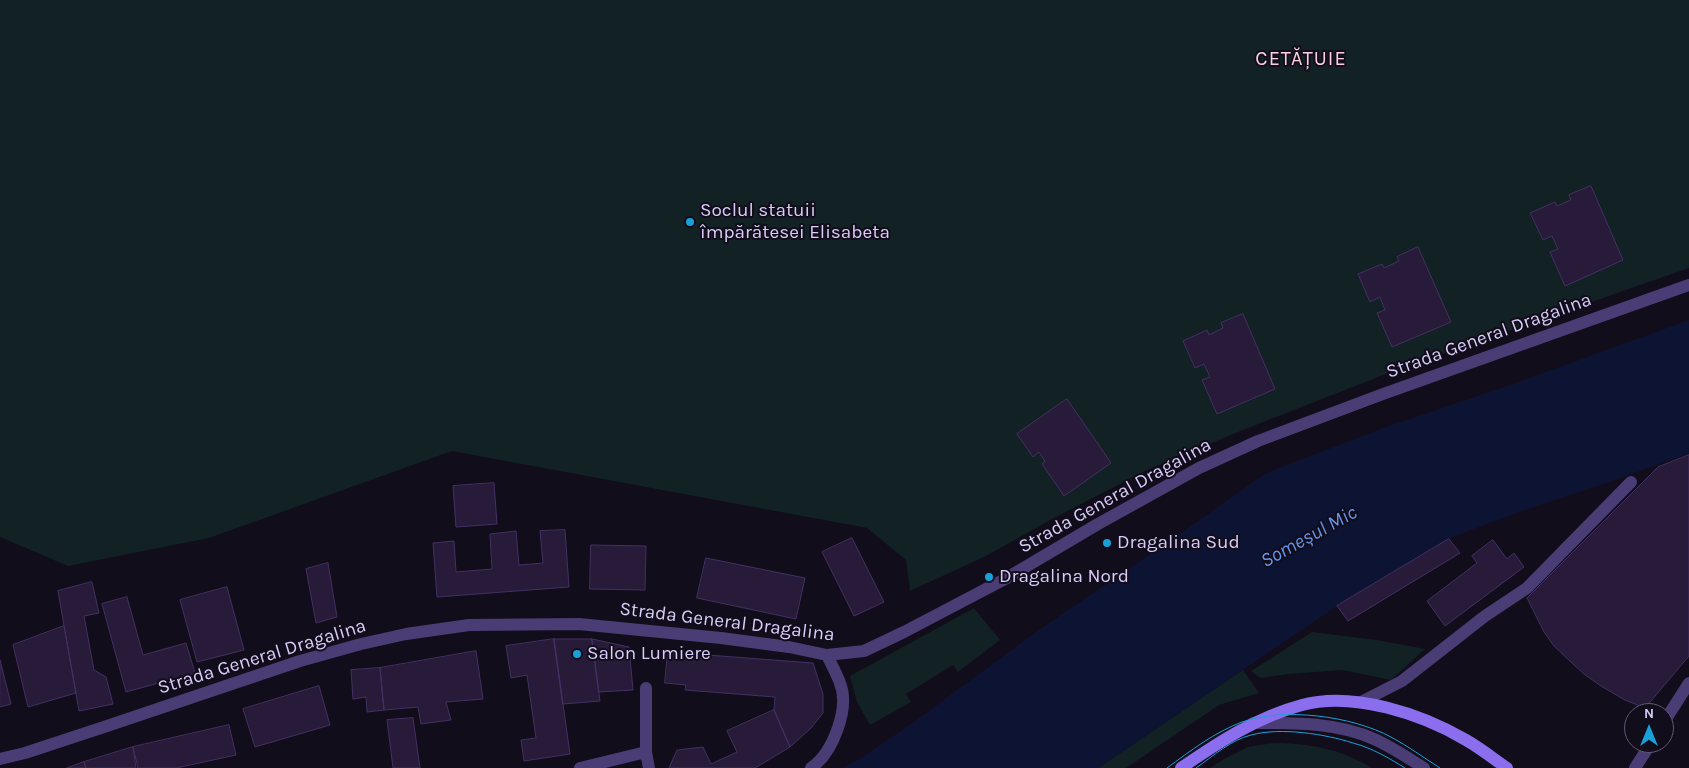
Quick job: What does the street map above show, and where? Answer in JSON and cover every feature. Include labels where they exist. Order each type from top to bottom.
[{"type":"main road","points":[[1181,768],[1216,744],[1253,723],[1304,704],[1338,700],[1385,707],[1436,725],[1466,740],[1507,768]]},
{"type":"street","name":"Strada General Dragalina","points":[[0,759],[25,753],[300,661],[406,634],[469,625],[579,624],[760,643],[827,655],[864,651],[1005,579],[1190,473],[1258,441],[1401,387],[1689,285]]},
{"type":"street","points":[[1361,702],[1402,681],[1485,616],[1527,588],[1631,482]]},
{"type":"street","points":[[811,768],[816,765],[829,748],[843,715],[841,685],[827,655]]},
{"type":"street","points":[[1674,706],[1689,683]]},
{"type":"street","points":[[646,688],[646,752],[650,768]]},
{"type":"street","points":[[1253,723],[1311,724],[1355,732],[1398,751],[1424,768]]},
{"type":"street","points":[[580,768],[646,752]]},
{"type":"street","points":[[1635,768],[1645,753]]},
{"type":"shaded area","points":[[0,0],[1689,0],[1689,268],[1391,372],[1243,430],[1147,470],[986,556],[910,591],[906,560],[867,528],[452,451],[209,538],[68,566],[0,537]]},
{"type":"shaded area","points":[[974,608],[1000,640],[958,672],[953,665],[906,694],[911,702],[870,725],[857,702],[850,676]]},
{"type":"shaded area","points":[[1312,632],[1377,640],[1425,649],[1391,680],[1342,670],[1260,678],[1251,671]]},
{"type":"shaded area","points":[[1243,670],[1259,693],[1219,705],[1126,768],[1098,768]]},
{"type":"shaded area","points":[[1273,743],[1299,744],[1324,748],[1349,756],[1372,768],[1210,768],[1248,747]]},
{"type":"water","name":"Someșul Mic","points":[[1689,320],[1689,453],[1513,514],[1453,537],[1337,606],[1098,768],[843,768],[866,755],[922,716],[1040,629],[1266,473],[1386,427],[1513,384]]},
{"type":"building","points":[[1591,186],[1623,260],[1565,286],[1550,252],[1558,249],[1552,236],[1543,240],[1530,213],[1555,202],[1557,206],[1571,200],[1569,195]]},
{"type":"building","points":[[1418,247],[1451,322],[1392,347],[1377,313],[1385,310],[1380,297],[1370,302],[1358,274],[1382,264],[1384,268],[1399,261],[1397,257]]},
{"type":"building","points":[[1243,314],[1275,389],[1217,414],[1202,380],[1210,377],[1204,364],[1195,368],[1183,341],[1207,330],[1209,335],[1223,328],[1221,323]]},
{"type":"building","points":[[1067,399],[1111,463],[1064,496],[1042,464],[1045,461],[1039,452],[1033,457],[1017,434]]},
{"type":"building","points":[[1689,455],[1689,656],[1649,703],[1632,703],[1601,686],[1584,674],[1554,646],[1544,632],[1527,598],[1658,467]]},
{"type":"building","points":[[494,483],[497,524],[456,527],[453,486]]},
{"type":"building","points":[[565,530],[569,587],[437,597],[433,543],[454,541],[456,572],[492,569],[490,534],[516,531],[519,565],[543,563],[540,531]]},
{"type":"building","points":[[852,538],[884,602],[854,616],[822,552]]},
{"type":"building","points":[[1449,539],[1460,553],[1348,621],[1337,606]]},
{"type":"building","points":[[1493,540],[1507,559],[1514,553],[1524,567],[1445,626],[1427,601],[1477,563],[1472,556]]},
{"type":"building","points":[[591,545],[646,546],[645,590],[590,589]]},
{"type":"building","points":[[706,558],[805,578],[796,619],[697,598]]},
{"type":"building","points":[[328,563],[337,617],[316,623],[306,569]]},
{"type":"building","points":[[92,582],[99,613],[84,616],[94,670],[106,677],[113,704],[79,711],[58,591]]},
{"type":"building","points":[[227,587],[244,650],[197,662],[180,600]]},
{"type":"building","points":[[127,597],[143,655],[186,643],[195,673],[126,692],[102,604]]},
{"type":"building","points":[[64,626],[76,693],[28,707],[13,645]]},
{"type":"building","points":[[554,639],[592,639],[600,701],[563,704]]},
{"type":"building","points":[[554,639],[570,754],[524,761],[521,740],[536,738],[527,675],[511,678],[506,646]]},
{"type":"building","points":[[592,639],[629,647],[633,690],[599,692]]},
{"type":"building","points":[[476,651],[483,699],[446,702],[451,720],[421,724],[418,707],[384,710],[380,668]]},
{"type":"building","points":[[668,652],[813,663],[823,694],[823,713],[811,728],[790,747],[774,710],[775,697],[685,690],[686,685],[665,683]]},
{"type":"building","points":[[0,660],[11,704],[0,707]]},
{"type":"building","points":[[380,668],[384,710],[367,712],[366,697],[353,699],[351,670]]},
{"type":"building","points":[[319,686],[330,725],[255,747],[243,709]]},
{"type":"building","points":[[774,710],[790,747],[755,768],[669,768],[677,750],[703,747],[711,764],[737,752],[727,731]]},
{"type":"building","points":[[413,718],[420,768],[393,768],[387,720]]},
{"type":"building","points":[[229,725],[236,755],[176,768],[138,768],[133,747]]},
{"type":"building","points":[[133,747],[136,768],[86,768],[84,762]]},
{"type":"building","points":[[84,762],[86,768],[67,768]]},
{"type":"tram line","points":[[1167,768],[1212,736],[1232,726],[1259,717],[1278,715],[1318,716],[1357,724],[1391,737],[1440,768]]},
{"type":"tram line","points":[[1196,768],[1222,749],[1244,737],[1276,732],[1316,734],[1360,745],[1374,750],[1405,768]]},
{"type":"place","name":"Soclul statuii împărătesei Elisabeta","points":[[690,222]]},
{"type":"place","name":"Dragalina Sud","points":[[1107,543]]},
{"type":"place","name":"Dragalina Nord","points":[[989,577]]},
{"type":"place","name":"Salon Lumiere","points":[[577,654]]},
{"type":"district","name":"CETĂȚUIE","points":[[1301,59]]}]
